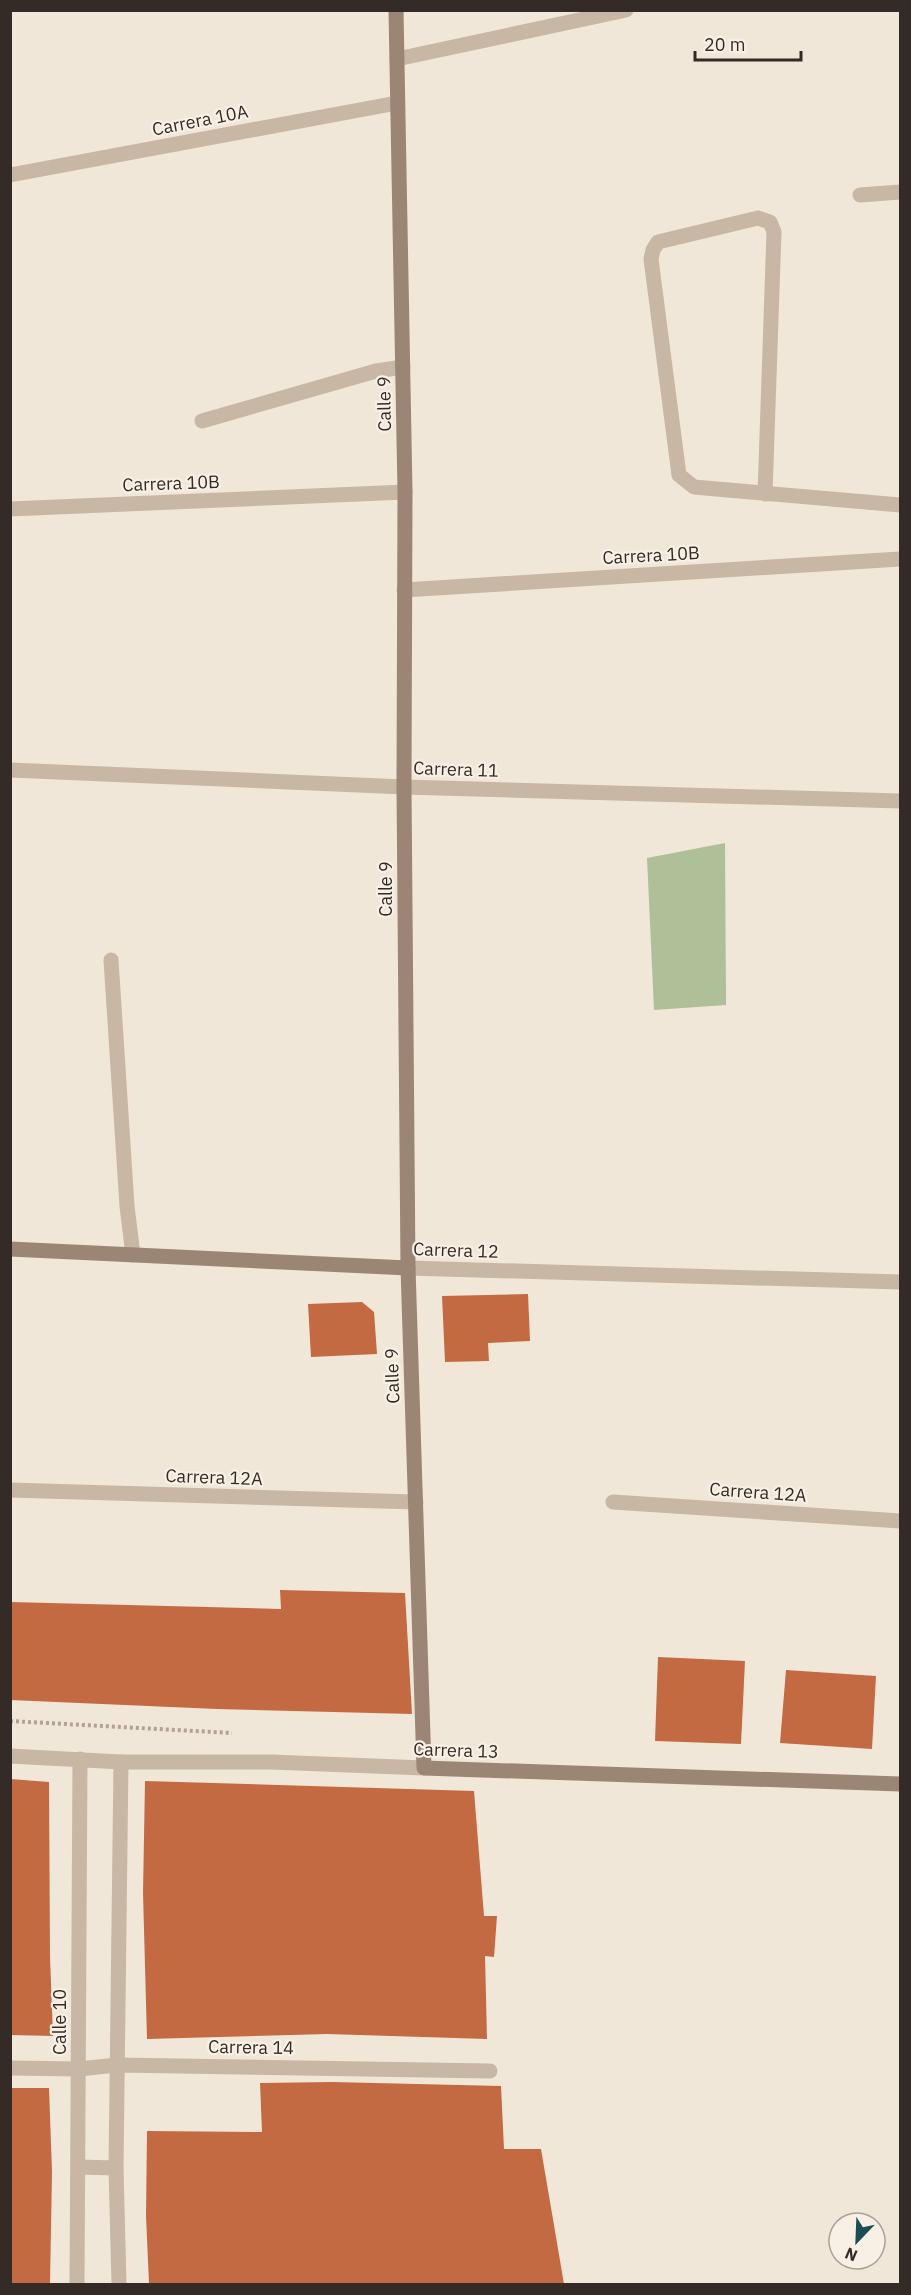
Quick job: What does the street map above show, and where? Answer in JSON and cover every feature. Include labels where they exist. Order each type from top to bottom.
[{"type":"main road","name":"Calle 9","points":[[396,10],[405,492],[404,787],[408,1268],[424,1768]]},
{"type":"main road","name":"Carrera 12","points":[[10,1249],[408,1268]]},
{"type":"main road","name":"Carrera 13","points":[[424,1768],[900,1784]]},
{"type":"street","points":[[397,59],[626,10]]},
{"type":"street","name":"Carrera 10A","points":[[10,176],[397,103]]},
{"type":"street","points":[[860,195],[900,192]]},
{"type":"street","points":[[765,494],[774,232],[770,222],[758,218],[658,242],[653,250],[651,259],[679,475],[694,487],[765,494],[900,505]]},
{"type":"street","points":[[202,421],[376,371],[403,367]]},
{"type":"street","name":"Carrera 10B","points":[[10,509],[405,492]]},
{"type":"street","name":"Carrera 10B","points":[[404,590],[900,559]]},
{"type":"street","name":"Carrera 11","points":[[10,770],[404,787],[900,801]]},
{"type":"street","points":[[111,960],[127,1206],[133,1255]]},
{"type":"street","name":"Carrera 12","points":[[408,1268],[900,1282]]},
{"type":"street","name":"Carrera 12A","points":[[10,1490],[416,1502]]},
{"type":"street","name":"Carrera 12A","points":[[613,1502],[900,1521]]},
{"type":"street","name":"Carrera 13","points":[[10,1756],[121,1762],[272,1762],[424,1768]]},
{"type":"street","name":"Calle 10","points":[[77,2284],[80,1759]]},
{"type":"street","points":[[119,2284],[116,2168],[121,1762]]},
{"type":"street","name":"Carrera 14","points":[[10,2068],[78,2069],[117,2065],[490,2071]]},
{"type":"street","points":[[78,2167],[116,2168]]},
{"type":"green space","points":[[725,843],[726,1005],[654,1010],[647,858]]},
{"type":"building","points":[[528,1294],[530,1341],[488,1343],[489,1361],[445,1362],[442,1296]]},
{"type":"building","points":[[362,1302],[374,1312],[377,1354],[311,1357],[308,1304]]},
{"type":"building","points":[[280,1590],[405,1593],[412,1714],[10,1700],[10,1602],[281,1609]]},
{"type":"building","points":[[658,1657],[745,1661],[741,1744],[655,1741]]},
{"type":"building","points":[[786,1670],[876,1676],[872,1749],[780,1743]]},
{"type":"building","points":[[10,1779],[49,1782],[53,2036],[10,2035]]},
{"type":"building","points":[[145,1781],[474,1791],[484,1916],[497,1916],[494,1957],[485,1956],[487,2039],[327,2034],[147,2039],[143,1893]]},
{"type":"building","points":[[332,2082],[501,2086],[504,2149],[541,2149],[564,2284],[149,2284],[146,2216],[147,2131],[262,2132],[260,2083]]},
{"type":"building","points":[[10,2088],[49,2088],[52,2172],[50,2284],[10,2284]]}]
